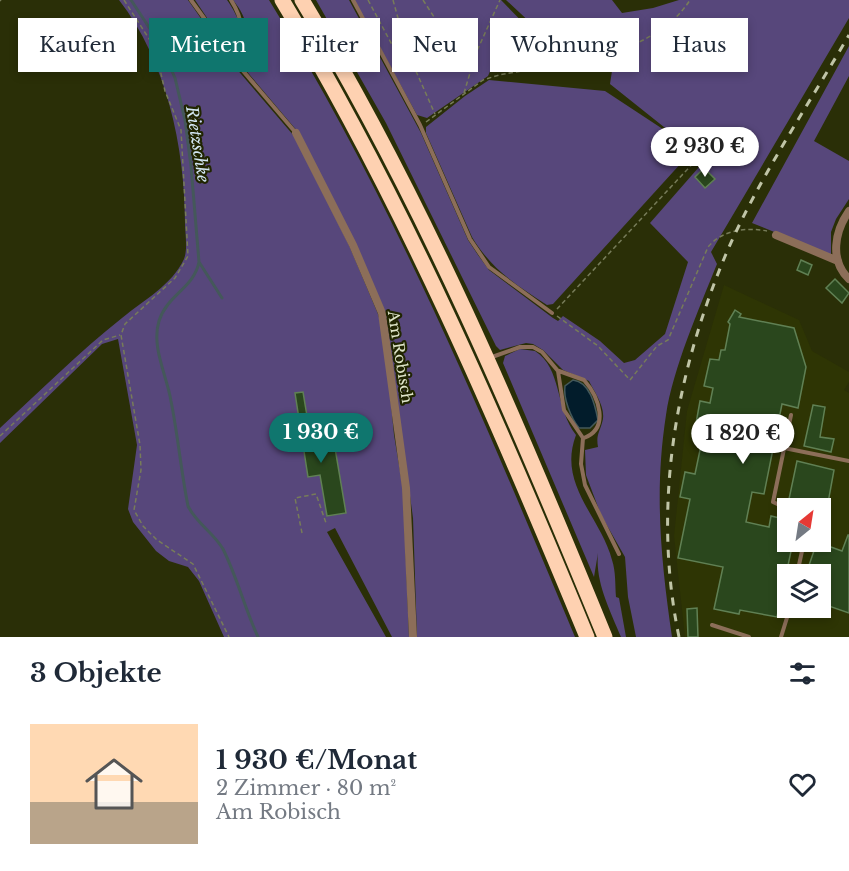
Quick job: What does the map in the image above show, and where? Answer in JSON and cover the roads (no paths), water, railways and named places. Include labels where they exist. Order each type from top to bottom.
[{"type":"highway","points":[[282,0],[361,138],[461,341],[586,637]]},
{"type":"highway","points":[[302,0],[377,128],[488,358],[605,637]]},
{"type":"street","name":"Am Robisch","points":[[296,133],[353,245],[382,313],[406,488],[413,637]]},
{"type":"street","points":[[849,211],[837,234],[838,261],[849,279]]},
{"type":"street","points":[[776,235],[838,261]]},
{"type":"lane","name":"Am Robisch","points":[[191,0],[204,18]]},
{"type":"lane","points":[[231,0],[240,18]]},
{"type":"lane","points":[[353,0],[420,125],[470,239],[500,276],[552,313]]},
{"type":"lane","name":"Am Robisch","points":[[245,72],[296,133]]},
{"type":"lane","points":[[488,358],[529,346],[542,352],[558,371],[584,380],[600,413],[598,427],[594,433],[583,438]]},
{"type":"lane","points":[[558,371],[564,410],[583,438],[581,464],[585,485],[619,554]]},
{"type":"lane","points":[[777,504],[773,502],[791,415]]},
{"type":"lane","points":[[784,448],[849,461]]},
{"type":"lane","points":[[781,637],[787,618]]},
{"type":"lane","points":[[712,625],[749,637]]},
{"type":"water","points":[[573,380],[584,385],[593,401],[598,420],[590,428],[579,428],[568,408],[565,386]]},
{"type":"waterway","name":"Rietzschke","points":[[131,0],[160,44],[175,78],[185,120],[199,262],[222,298]]},
{"type":"waterway","points":[[199,262],[192,279],[163,312],[157,331],[158,351],[171,401],[188,506],[195,518],[223,549],[258,637]]},
{"type":"railway","points":[[679,637],[671,588],[668,539],[669,491],[673,442],[693,347],[708,300],[739,226],[768,171],[849,35]]}]
